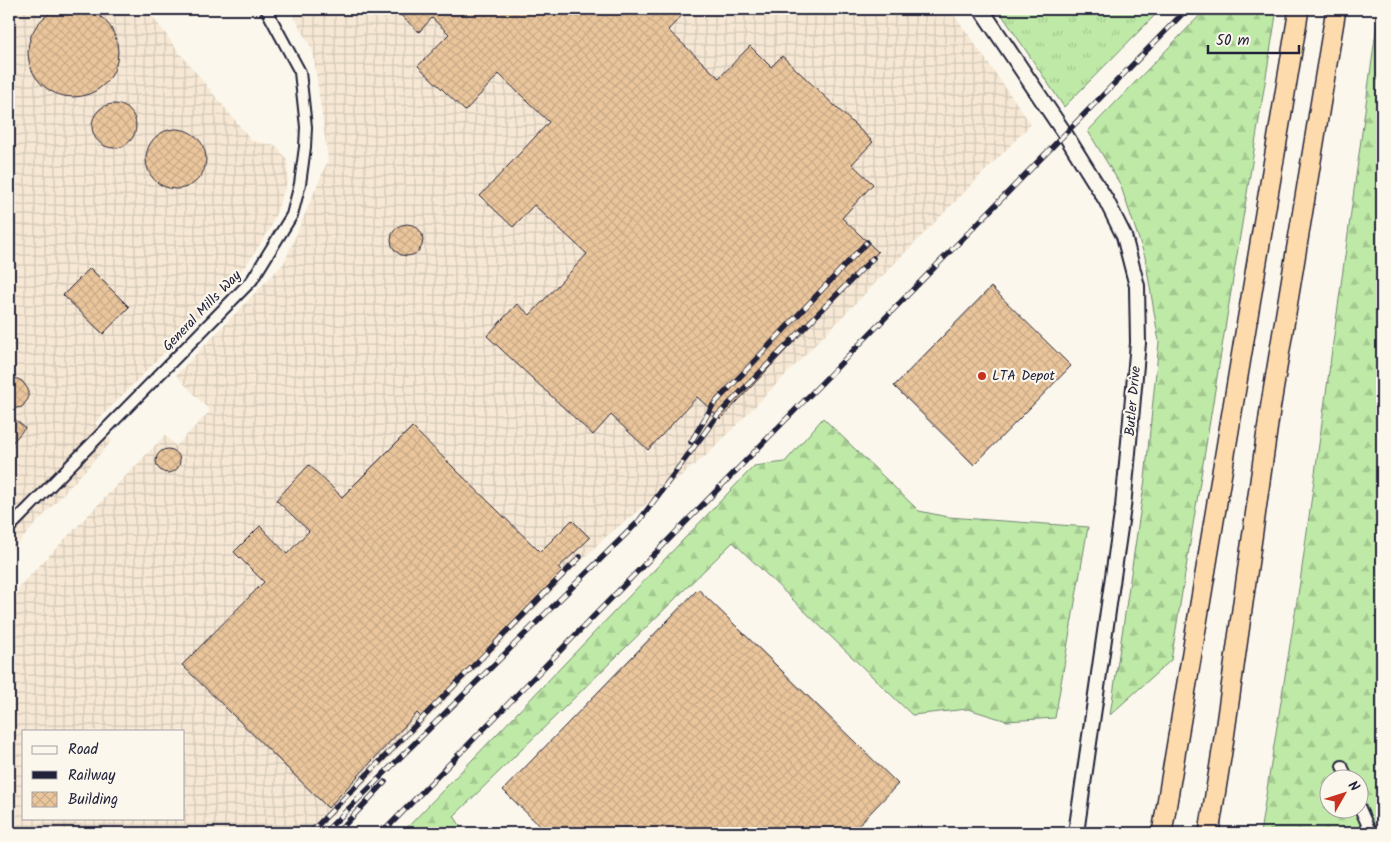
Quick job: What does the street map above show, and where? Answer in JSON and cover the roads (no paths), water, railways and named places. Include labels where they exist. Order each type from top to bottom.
[{"type":"highway","points":[[1162,833],[1299,9]]},
{"type":"highway","points":[[1209,833],[1270,410],[1336,9]]},
{"type":"street","name":"General Mills Way","points":[[9,528],[252,280],[292,215],[300,184],[305,147],[306,127],[300,72],[266,9]]},
{"type":"street","name":"Butler Drive","points":[[981,9],[1065,134],[1106,200],[1124,236],[1137,286],[1138,343],[1123,507],[1076,833]]},
{"type":"street","points":[[1342,766],[1344,770]]},
{"type":"street","points":[[1365,820],[1371,833]]},
{"type":"railway","points":[[382,833],[1187,9]]},
{"type":"railway","points":[[691,442],[713,405],[867,242]]},
{"type":"railway","points":[[324,833],[639,521],[717,416],[873,258]]},
{"type":"railway","points":[[310,833],[580,557]]},
{"type":"railway","points":[[337,833],[385,782]]},
{"type":"place","name":"LTA Depot","points":[[982,376]]}]
